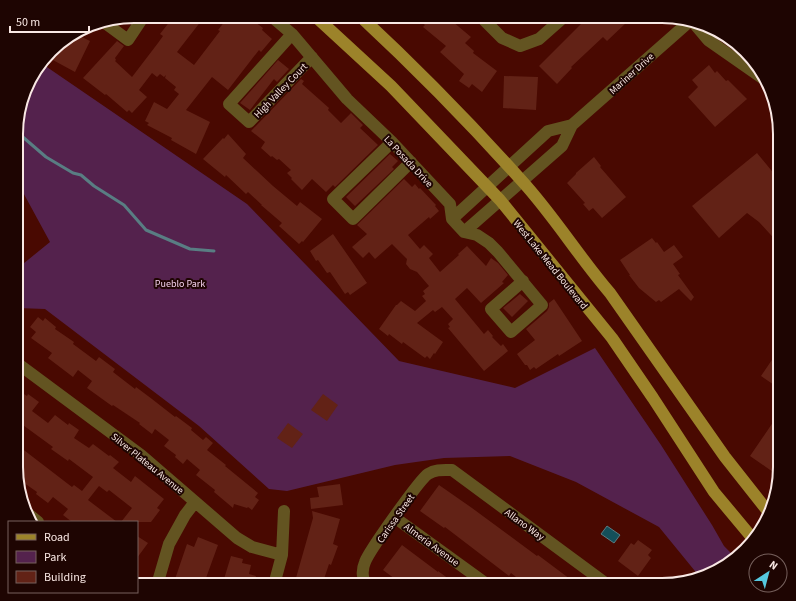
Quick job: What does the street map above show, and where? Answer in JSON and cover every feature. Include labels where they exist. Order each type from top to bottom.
[{"type":"main road","name":"West Lake Mead Boulevard","points":[[323,23],[391,86],[500,200],[612,338],[714,492],[749,535]]},
{"type":"main road","points":[[367,23],[411,64],[522,180],[590,270],[610,293],[725,457],[765,508]]},
{"type":"street","points":[[109,26],[128,40],[139,23]]},
{"type":"street","name":"La Posada Drive","points":[[279,23],[292,34],[347,98],[392,142],[450,204],[452,219],[464,232],[477,235],[489,243],[522,281],[542,305],[511,332],[491,309],[522,281]]},
{"type":"street","points":[[487,23],[502,38],[520,46],[539,39],[557,23]]},
{"type":"street","name":"Mariner Drive","points":[[464,232],[562,146],[572,125],[686,26]]},
{"type":"street","points":[[698,29],[708,40],[754,72]]},
{"type":"street","name":"High Valley Court","points":[[292,34],[229,104],[249,122],[312,57]]},
{"type":"street","name":"Mariner Drive","points":[[452,219],[548,131],[572,125]]},
{"type":"street","points":[[392,142],[333,199],[353,219],[410,162]]},
{"type":"street","name":"Silver Plateau Avenue","points":[[23,368],[141,455],[237,538],[252,547],[282,555]]},
{"type":"street","name":"Carissa Street","points":[[365,578],[366,560],[394,517],[427,475],[439,469]]},
{"type":"street","name":"Allano Way","points":[[439,469],[452,470],[599,578]]},
{"type":"street","points":[[159,578],[169,544],[185,515],[195,502]]},
{"type":"street","points":[[276,578],[282,555],[284,511]]},
{"type":"street","name":"Almeria Avenue","points":[[394,517],[478,578]]},
{"type":"green space","name":"Pueblo Park","points":[[46,66],[247,204],[399,361],[515,388],[595,348],[661,445],[724,546],[732,554],[718,563],[696,573],[659,527],[576,482],[510,456],[444,458],[395,465],[287,491],[269,489],[199,426],[45,309],[23,308],[23,264],[50,242],[23,192],[23,134],[25,112],[31,92]]},
{"type":"water","points":[[607,526],[620,535],[614,543],[601,534]]},
{"type":"building","points":[[169,23],[200,23],[177,52],[194,65],[220,31],[218,30],[224,23],[256,23],[263,28],[262,30],[272,39],[261,52],[259,50],[228,90],[212,77],[186,110],[210,122],[196,154],[171,140],[172,138],[147,125],[149,123],[145,121],[154,102],[167,109],[179,94],[174,90],[176,87],[165,78],[166,75],[164,77],[160,74],[157,77],[152,73],[139,90],[147,97],[132,113],[129,110],[127,112],[106,94],[105,95],[83,78],[117,41],[124,46],[115,58],[115,61],[132,77],[163,36],[160,34]]},
{"type":"building","points":[[423,23],[454,23],[471,37],[465,43],[474,51],[473,53],[497,71],[482,92],[472,84],[469,88],[459,81],[464,74],[440,52],[446,46],[423,27],[425,25]]},
{"type":"building","points":[[582,23],[626,23],[607,41],[603,37],[571,67],[572,68],[557,84],[539,66]]},
{"type":"building","points":[[81,36],[90,41],[75,72],[52,60],[66,46]]},
{"type":"building","points":[[278,60],[289,69],[277,82],[274,79],[250,110],[240,103]]},
{"type":"building","points":[[709,65],[715,73],[717,71],[747,99],[715,127],[688,97],[698,87],[692,80]]},
{"type":"building","points":[[504,76],[538,77],[536,110],[503,108]]},
{"type":"building","points":[[301,79],[304,81],[302,84],[329,108],[328,110],[341,123],[351,113],[363,125],[360,128],[378,145],[335,187],[333,185],[326,192],[312,179],[302,190],[287,173],[291,170],[279,159],[277,160],[272,156],[271,157],[261,148],[265,142],[251,131]]},
{"type":"building","points":[[228,134],[246,154],[243,158],[273,186],[297,206],[300,202],[322,219],[303,242],[302,241],[299,244],[279,226],[282,223],[248,192],[246,194],[226,175],[225,177],[203,159]]},
{"type":"building","points":[[757,153],[773,172],[773,237],[759,222],[747,213],[719,238],[692,206]]},
{"type":"building","points":[[390,154],[398,161],[392,167],[394,169],[355,206],[346,197]]},
{"type":"building","points":[[594,157],[601,166],[600,167],[626,197],[602,218],[593,208],[589,211],[583,204],[585,203],[567,183]]},
{"type":"building","points":[[404,179],[412,187],[415,184],[419,189],[420,188],[436,205],[435,206],[439,211],[430,219],[429,217],[408,235],[420,249],[424,245],[433,254],[429,258],[440,272],[467,246],[486,266],[491,258],[498,263],[508,275],[502,282],[504,283],[481,303],[467,288],[455,299],[484,334],[488,330],[493,336],[492,337],[501,346],[503,344],[508,351],[484,371],[448,328],[450,327],[448,324],[453,319],[442,307],[435,312],[433,310],[417,323],[443,342],[430,359],[427,356],[425,358],[403,342],[402,344],[389,334],[388,336],[379,329],[396,305],[401,301],[415,311],[426,301],[422,296],[425,294],[423,291],[429,286],[417,272],[410,269],[406,264],[407,259],[392,244],[375,259],[369,252],[363,258],[352,247],[367,234],[357,225]]},
{"type":"building","points":[[333,234],[367,283],[350,295],[348,292],[345,294],[330,272],[327,273],[318,260],[316,261],[310,251]]},
{"type":"building","points":[[652,238],[664,252],[674,245],[683,257],[673,264],[680,274],[678,275],[694,297],[691,301],[679,289],[661,302],[659,300],[656,302],[639,288],[629,275],[620,260]]},
{"type":"building","points":[[520,294],[528,301],[512,317],[503,308]]},
{"type":"building","points":[[554,299],[582,341],[559,356],[558,354],[536,369],[534,367],[530,370],[517,354],[535,340],[526,329],[547,311],[549,303]]},
{"type":"building","points":[[38,317],[43,321],[45,318],[56,327],[55,329],[74,342],[73,344],[96,361],[99,357],[115,369],[113,372],[192,428],[191,430],[203,440],[206,437],[213,443],[207,450],[258,493],[255,497],[259,500],[252,510],[248,507],[234,504],[233,508],[214,492],[215,490],[196,475],[200,470],[187,459],[183,464],[175,457],[176,455],[164,446],[169,440],[155,429],[152,434],[139,424],[140,423],[113,405],[112,406],[87,388],[92,381],[78,370],[73,377],[48,358],[52,353],[31,338],[36,332],[30,327]]},
{"type":"building","points":[[773,358],[773,384],[761,376]]},
{"type":"building","points":[[23,393],[27,396],[28,394],[39,402],[32,411],[48,423],[55,415],[68,425],[69,423],[79,430],[74,438],[89,448],[93,444],[109,456],[110,455],[119,462],[113,468],[131,482],[135,476],[164,499],[157,508],[160,510],[151,522],[122,521],[132,508],[109,490],[107,492],[99,486],[88,500],[116,521],[71,521],[63,515],[68,509],[53,497],[48,503],[36,494],[37,492],[24,483],[23,449],[72,487],[74,485],[82,491],[93,477],[69,459],[68,461],[51,449],[53,447],[23,425]]},
{"type":"building","points":[[323,394],[338,405],[327,421],[311,410]]},
{"type":"building","points":[[773,422],[773,472],[750,456]]},
{"type":"building","points":[[288,423],[303,434],[292,448],[277,438]]},
{"type":"building","points":[[340,484],[343,505],[311,509],[310,498],[319,497],[317,487]]},
{"type":"building","points":[[439,485],[569,578],[517,578],[511,573],[509,576],[445,527],[444,528],[420,511]]},
{"type":"building","points":[[312,511],[340,519],[333,544],[338,546],[331,565],[329,564],[324,578],[296,578],[313,518]]},
{"type":"building","points":[[138,537],[148,543],[138,557]]},
{"type":"building","points":[[198,537],[218,545],[206,578],[175,578],[187,544],[194,547]]},
{"type":"building","points":[[638,540],[652,550],[648,555],[651,558],[638,576],[618,561],[631,543],[634,545]]},
{"type":"building","points":[[402,545],[448,578],[394,578],[383,570]]},
{"type":"building","points":[[231,556],[243,559],[242,563],[251,565],[249,574],[256,576],[255,578],[224,578]]},
{"type":"waterway","points":[[23,137],[46,157],[73,173],[81,175],[94,186],[124,205],[146,230],[190,249],[214,251]]}]
